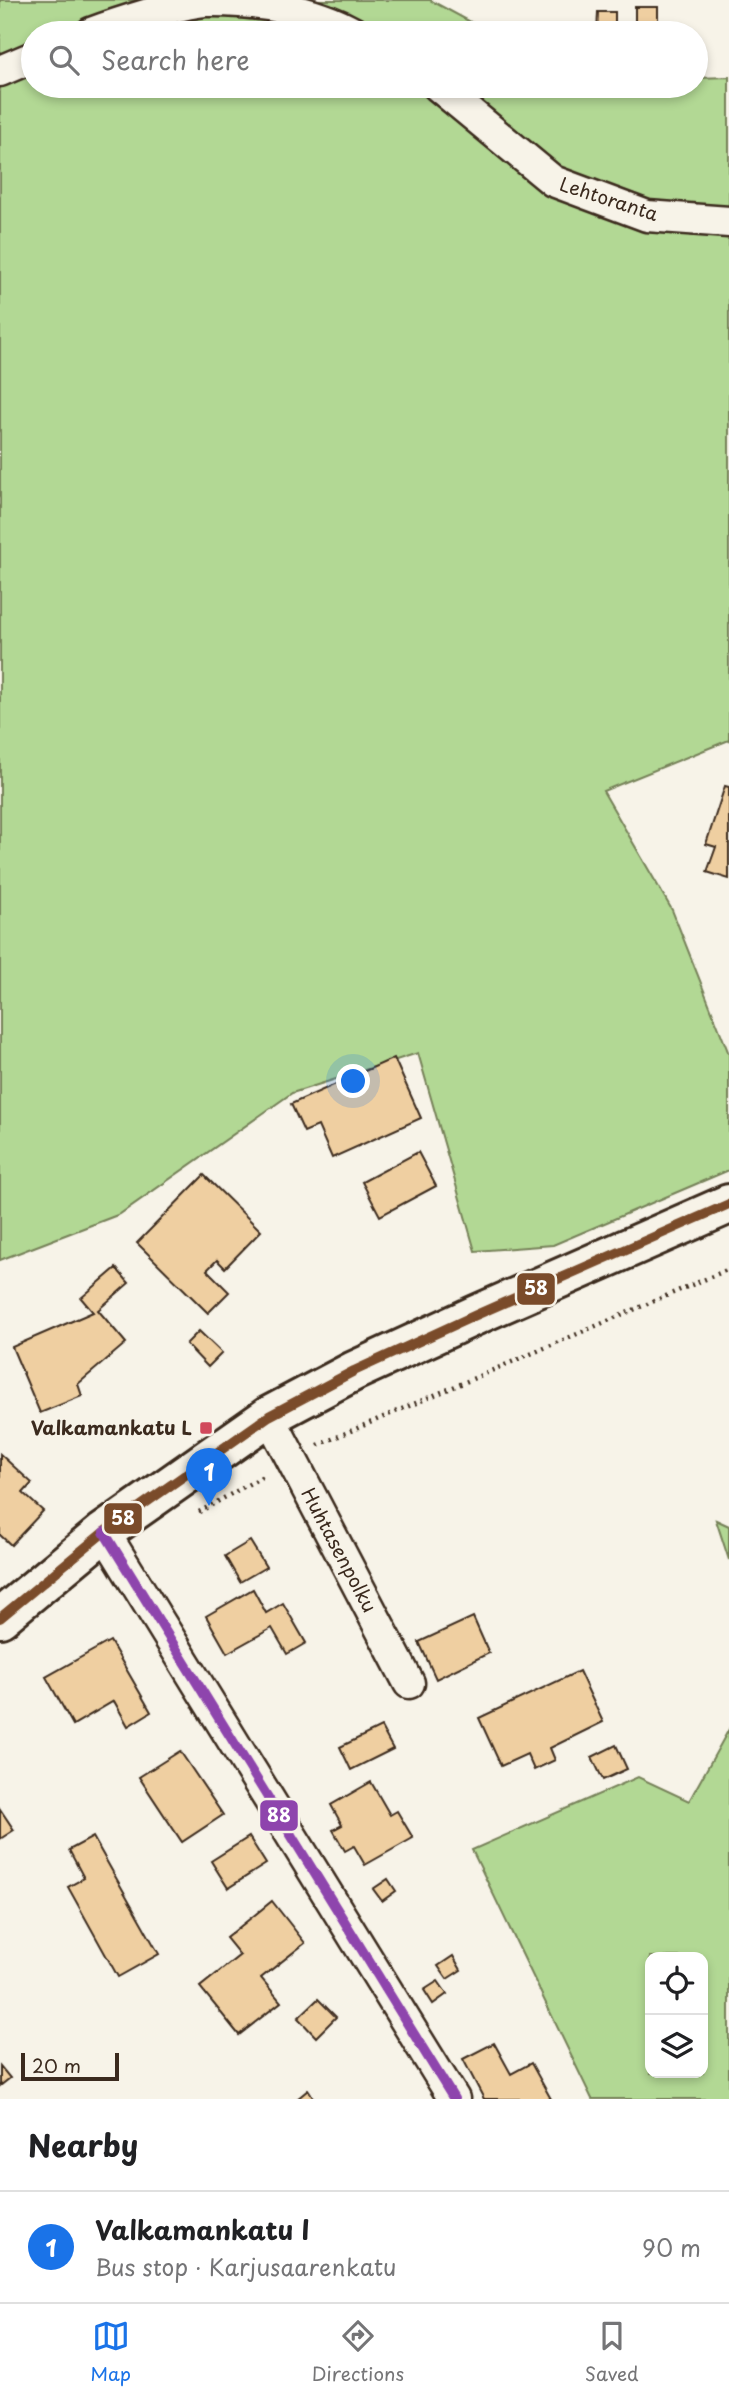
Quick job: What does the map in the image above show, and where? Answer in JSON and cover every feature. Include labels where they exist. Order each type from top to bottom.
[{"type":"street","points":[[134,21],[204,1],[261,3],[332,21]]},
{"type":"street","points":[[0,71],[21,62]]},
{"type":"street","name":"Lehtoranta","points":[[453,98],[553,181],[647,216],[729,222]]},
{"type":"street","points":[[0,1618],[104,1532],[269,1416],[439,1332],[729,1204]]},
{"type":"street","name":"Huhtasenpolku","points":[[269,1416],[410,1684]]},
{"type":"street","points":[[104,1532],[454,2099]]},
{"type":"path","points":[[190,1517],[337,1434],[729,1269]]},
{"type":"green space","points":[[0,0],[430,0],[469,21],[21,21],[21,98],[708,98],[708,78],[729,77],[729,740],[603,791],[672,910],[729,1054],[729,1170],[553,1245],[475,1251],[418,1053],[292,1093],[120,1214],[0,1260]]},
{"type":"green space","points":[[716,1520],[729,1526],[729,1560]]},
{"type":"green space","points":[[729,1729],[729,2099],[592,2099],[472,1850],[638,1777],[689,1801]]},
{"type":"building","points":[[635,7],[658,7],[658,21],[635,21]]},
{"type":"building","points":[[598,12],[615,12],[615,21],[598,21]]},
{"type":"building","points":[[725,786],[729,787],[729,879],[707,872],[716,847],[706,844]]},
{"type":"building","points":[[394,1058],[421,1118],[332,1158],[318,1126],[304,1132],[291,1104]]},
{"type":"building","points":[[418,1152],[436,1186],[380,1216],[362,1182]]},
{"type":"building","points":[[204,1175],[261,1231],[225,1268],[217,1260],[207,1270],[229,1292],[208,1313],[137,1243]]},
{"type":"building","points":[[116,1268],[129,1283],[98,1310],[126,1343],[78,1384],[82,1396],[40,1413],[12,1347],[93,1312],[81,1298]]},
{"type":"building","points":[[199,1331],[222,1353],[208,1367],[186,1344]]},
{"type":"building","points":[[0,1454],[32,1483],[23,1493],[43,1511],[11,1545],[0,1535]]},
{"type":"building","points":[[250,1541],[266,1567],[240,1582],[225,1556]]},
{"type":"building","points":[[253,1589],[266,1613],[283,1603],[306,1643],[287,1654],[272,1628],[227,1653],[206,1616]]},
{"type":"building","points":[[473,1617],[489,1653],[436,1679],[419,1642]]},
{"type":"building","points":[[110,1641],[151,1712],[128,1726],[114,1701],[73,1725],[46,1677]]},
{"type":"building","points":[[579,1671],[603,1722],[550,1748],[555,1760],[534,1770],[527,1754],[501,1766],[479,1718]]},
{"type":"building","points":[[381,1727],[393,1749],[351,1770],[340,1747]]},
{"type":"building","points":[[616,1745],[627,1769],[603,1780],[592,1757]]},
{"type":"building","points":[[180,1751],[223,1815],[182,1842],[139,1777]]},
{"type":"building","points":[[371,1782],[390,1815],[397,1811],[413,1838],[365,1865],[354,1846],[345,1851],[333,1830],[342,1825],[331,1805]]},
{"type":"building","points":[[0,1809],[14,1830],[0,1839]]},
{"type":"building","points":[[93,1837],[159,1954],[118,1977],[68,1887],[84,1878],[69,1850]]},
{"type":"building","points":[[249,1837],[266,1864],[228,1888],[211,1861]]},
{"type":"building","points":[[388,1879],[396,1891],[382,1901],[373,1889]]},
{"type":"building","points":[[272,1901],[305,1943],[261,1978],[281,2002],[239,2035],[200,1987],[240,1955],[226,1938]]},
{"type":"building","points":[[453,1956],[461,1970],[447,1979],[438,1966]]},
{"type":"building","points":[[438,1981],[447,1994],[433,2004],[424,1990]]},
{"type":"building","points":[[318,1999],[336,2017],[316,2037],[298,2018]]},
{"type":"building","points":[[494,2043],[511,2074],[531,2063],[551,2099],[484,2099],[463,2059]]},
{"type":"building","points":[[0,2066],[10,2078],[0,2086]]},
{"type":"building","points":[[308,2090],[314,2099],[297,2099]]},
{"type":"transit line","name":"58","points":[[0,1618],[104,1532],[269,1416],[354,1371],[729,1204]]},
{"type":"transit line","name":"88","points":[[104,1532],[454,2099]]},
{"type":"place","name":"Valkamankatu L","points":[[206,1428]]},
{"type":"place","name":"Valkamankatu I","points":[[209,1506]]}]
